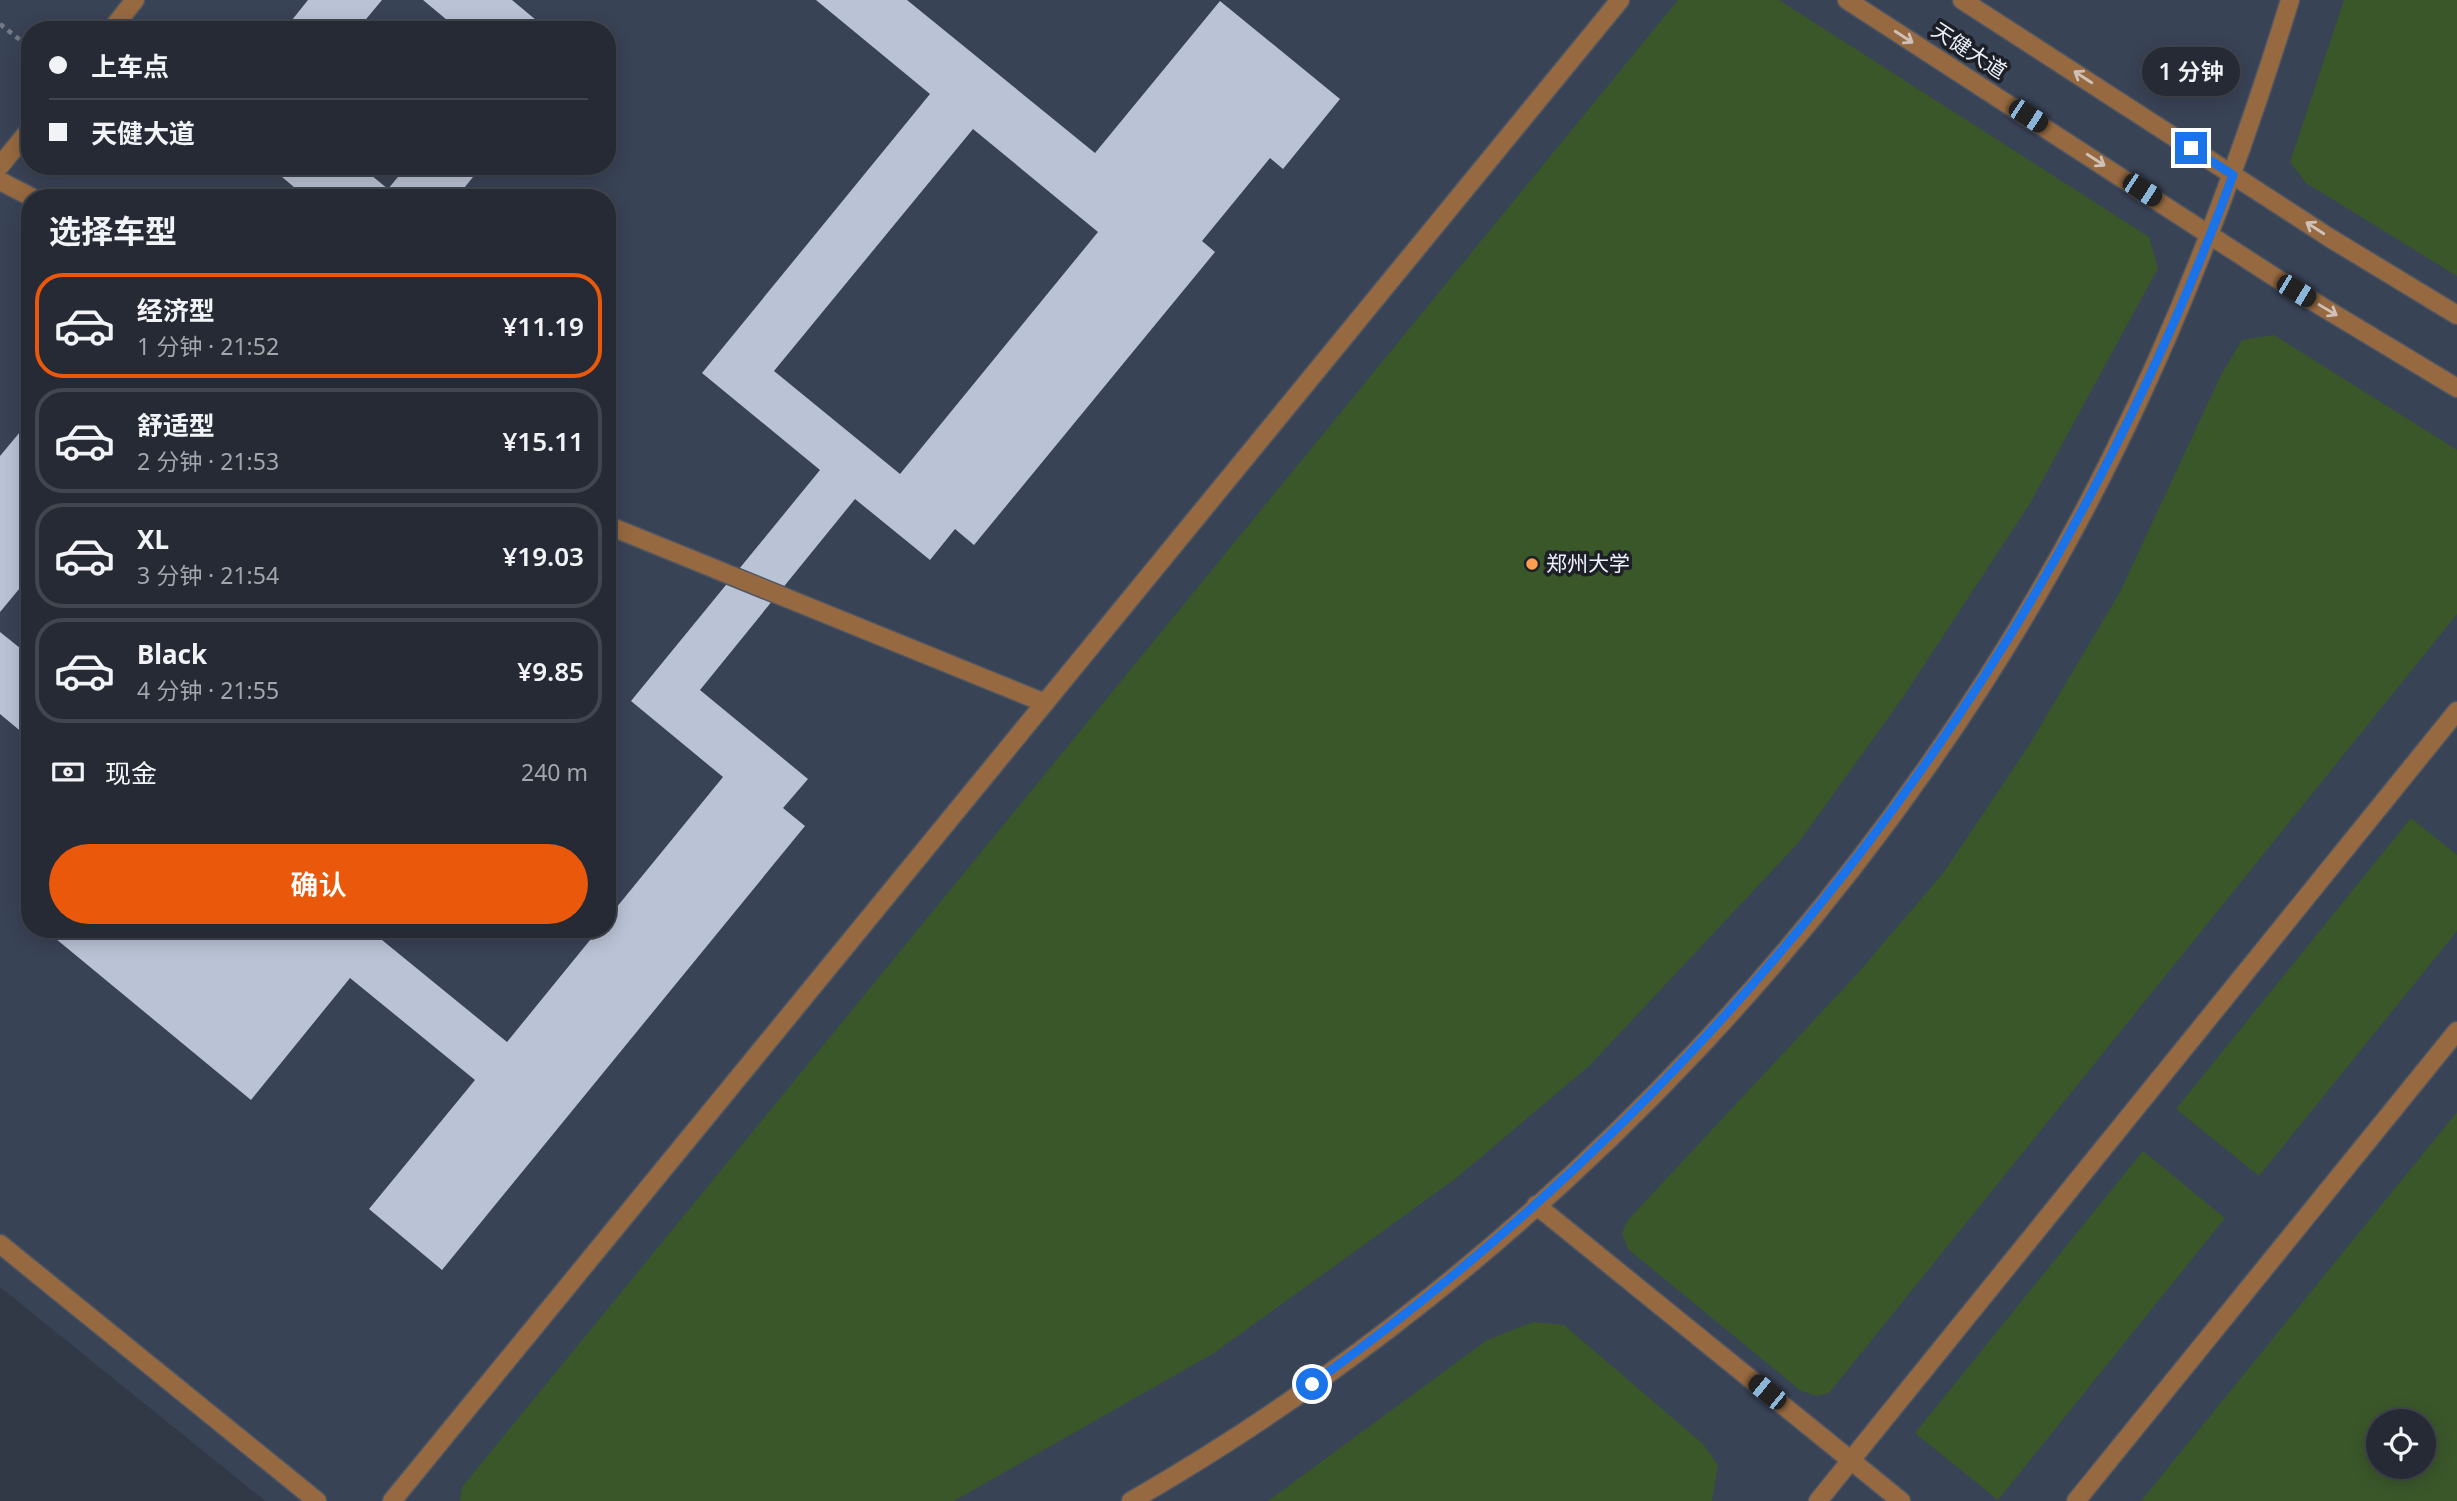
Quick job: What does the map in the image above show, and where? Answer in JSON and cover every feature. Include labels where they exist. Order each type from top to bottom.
[{"type":"lane","points":[[118,21],[135,0]]},
{"type":"lane","points":[[392,1501],[1620,0]]},
{"type":"lane","name":"天健大道","points":[[1847,0],[2211,235],[2457,388]]},
{"type":"lane","name":"天健大道","points":[[1962,0],[2233,175],[2457,315]]},
{"type":"lane","points":[[1132,1501],[1270,1413],[1375,1339],[1536,1205],[1665,1083],[1752,988],[1835,889],[1912,786],[1984,680],[2051,569],[2105,469],[2165,345],[2211,235],[2290,0]]},
{"type":"lane","points":[[0,166],[21,140]]},
{"type":"lane","points":[[0,181],[21,192]]},
{"type":"lane","points":[[616,529],[1045,703]]},
{"type":"lane","points":[[1818,1501],[2457,711]]},
{"type":"lane","points":[[2076,1501],[2457,1031]]},
{"type":"lane","points":[[1536,1205],[1901,1501]]},
{"type":"lane","points":[[0,1244],[317,1501]]},
{"type":"path","points":[[0,24],[21,41]]},
{"type":"shaded area","name":"郑州大学","points":[[0,0],[2457,0],[2457,1501],[265,1501],[0,1287]]},
{"type":"green space","points":[[1678,0],[1779,0],[2149,237],[2158,268],[2029,505],[1903,697],[1799,842],[1589,1066],[1455,1179],[1214,1353],[954,1501],[460,1501],[462,1487]]},
{"type":"green space","points":[[2344,0],[2457,0],[2457,276],[2306,183],[2290,162]]},
{"type":"green space","points":[[2274,335],[2457,450],[2457,614],[1829,1393],[1817,1396],[1801,1391],[1628,1249],[1622,1233],[1627,1221],[1858,973],[1944,872],[2028,747],[2120,592],[2221,375],[2242,340]]},
{"type":"green space","points":[[2411,818],[2457,855],[2457,931],[2259,1176],[2176,1109]]},
{"type":"green space","points":[[2457,1112],[2457,1501],[2141,1501]]},
{"type":"green space","points":[[2143,1151],[2225,1218],[1998,1500],[1915,1433]]},
{"type":"green space","points":[[1533,1322],[1564,1325],[1703,1444],[1718,1465],[1712,1501],[1268,1501],[1487,1340]]},
{"type":"building","points":[[308,0],[382,0],[364,21],[291,21]]},
{"type":"building","points":[[423,0],[512,0],[537,21],[448,21]]},
{"type":"building","points":[[816,0],[907,0],[1095,153],[1220,1],[1340,99],[1283,169],[1270,158],[1202,241],[1215,252],[974,545],[955,529],[930,560],[855,499],[700,690],[808,779],[783,808],[805,826],[442,1270],[369,1209],[475,1080],[350,978],[251,1100],[55,938],[384,938],[382,940],[507,1042],[592,938],[616,938],[616,908],[723,777],[631,701],[820,470],[702,373],[930,94]],"holes":[[[973,129],[1098,232],[900,474],[774,371]]]},
{"type":"building","points":[[280,175],[371,175],[388,189],[296,189]]},
{"type":"building","points":[[400,175],[475,175],[463,189],[388,189]]},
{"type":"building","points":[[21,431],[21,587],[0,612],[0,456]]},
{"type":"building","points":[[0,632],[21,649],[21,732],[0,714]]},
{"type":"place","name":"郑州大学","points":[[1532,564]]},
{"type":"route","points":[[1312,1384],[1375,1339],[1476,1258],[1573,1173],[1665,1083],[1752,988],[1835,889],[1912,786],[1984,680],[2051,569],[2111,458],[2165,345],[2233,175],[2191,148]]}]
